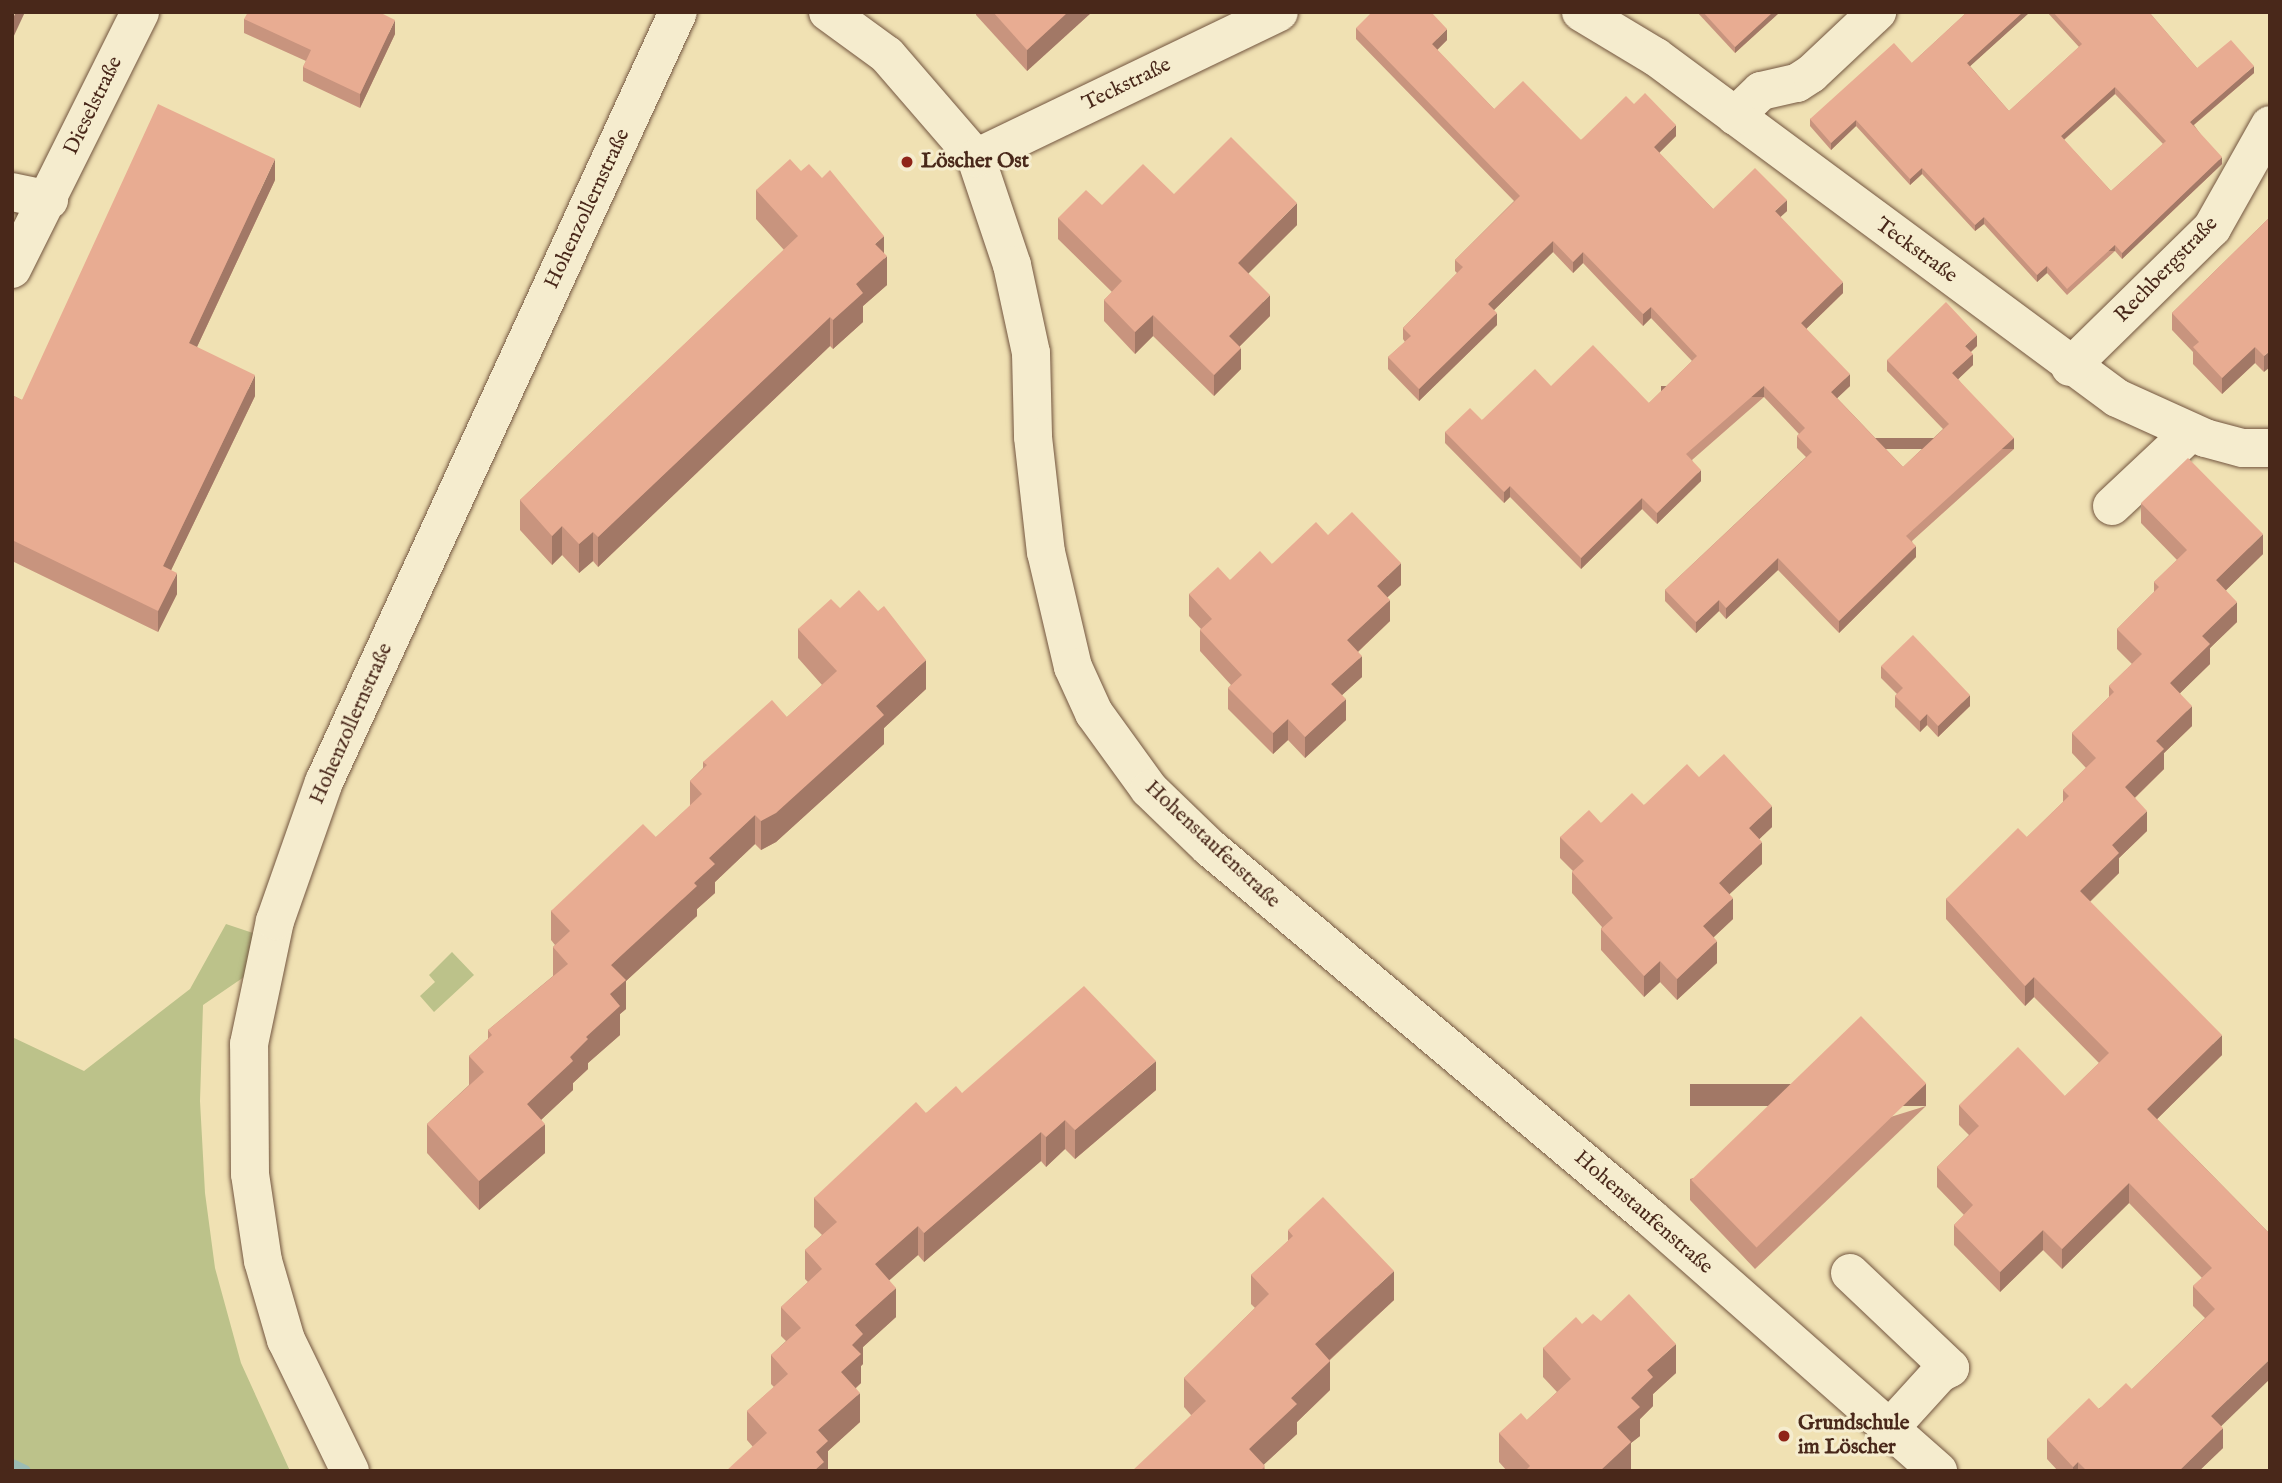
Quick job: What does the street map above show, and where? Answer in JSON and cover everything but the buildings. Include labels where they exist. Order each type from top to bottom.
[{"type":"street","name":"Dieselstraße","points":[[12,269],[49,200],[140,12]]},
{"type":"street","name":"Hohenzollernstraße","points":[[350,1471],[286,1340],[263,1261],[250,1174],[249,1044],[272,930],[324,782],[678,12]]},
{"type":"street","name":"Hohenstaufenstraße","points":[[828,12],[887,55],[976,158],[1012,265],[1031,353],[1033,438],[1043,528],[1067,641],[1094,713],[1149,789],[1209,847],[1651,1217],[1938,1471]]},
{"type":"street","name":"Teckstraße","points":[[976,158],[1279,12]]},
{"type":"street","name":"Teckstraße","points":[[1581,12],[1656,57],[2070,366],[2117,398],[2191,432],[2243,449],[2270,447]]},
{"type":"street","points":[[1735,116],[1761,91],[1797,83],[1811,74],[1877,12]]},
{"type":"street","name":"Rechbergstraße","points":[[2070,366],[2212,228],[2270,125]]},
{"type":"street","points":[[12,192],[49,200]]},
{"type":"street","points":[[2112,506],[2191,432]]},
{"type":"street","points":[[1850,1273],[1950,1368],[1940,1373],[1889,1429]]},
{"type":"green space","points":[[226,924],[271,939],[244,977],[203,1005],[200,1101],[205,1193],[215,1268],[241,1363],[290,1471],[12,1471],[12,1037],[84,1071],[190,989]]},
{"type":"green space","points":[[452,952],[474,975],[434,1012],[420,996],[435,982],[429,975]]},
{"type":"waterway","points":[[12,1465],[25,1471]]},
{"type":"place","name":"Löscher Ost","points":[[907,162]]},
{"type":"place","name":"Grundschule im Löscher","points":[[1784,1436]]}]
